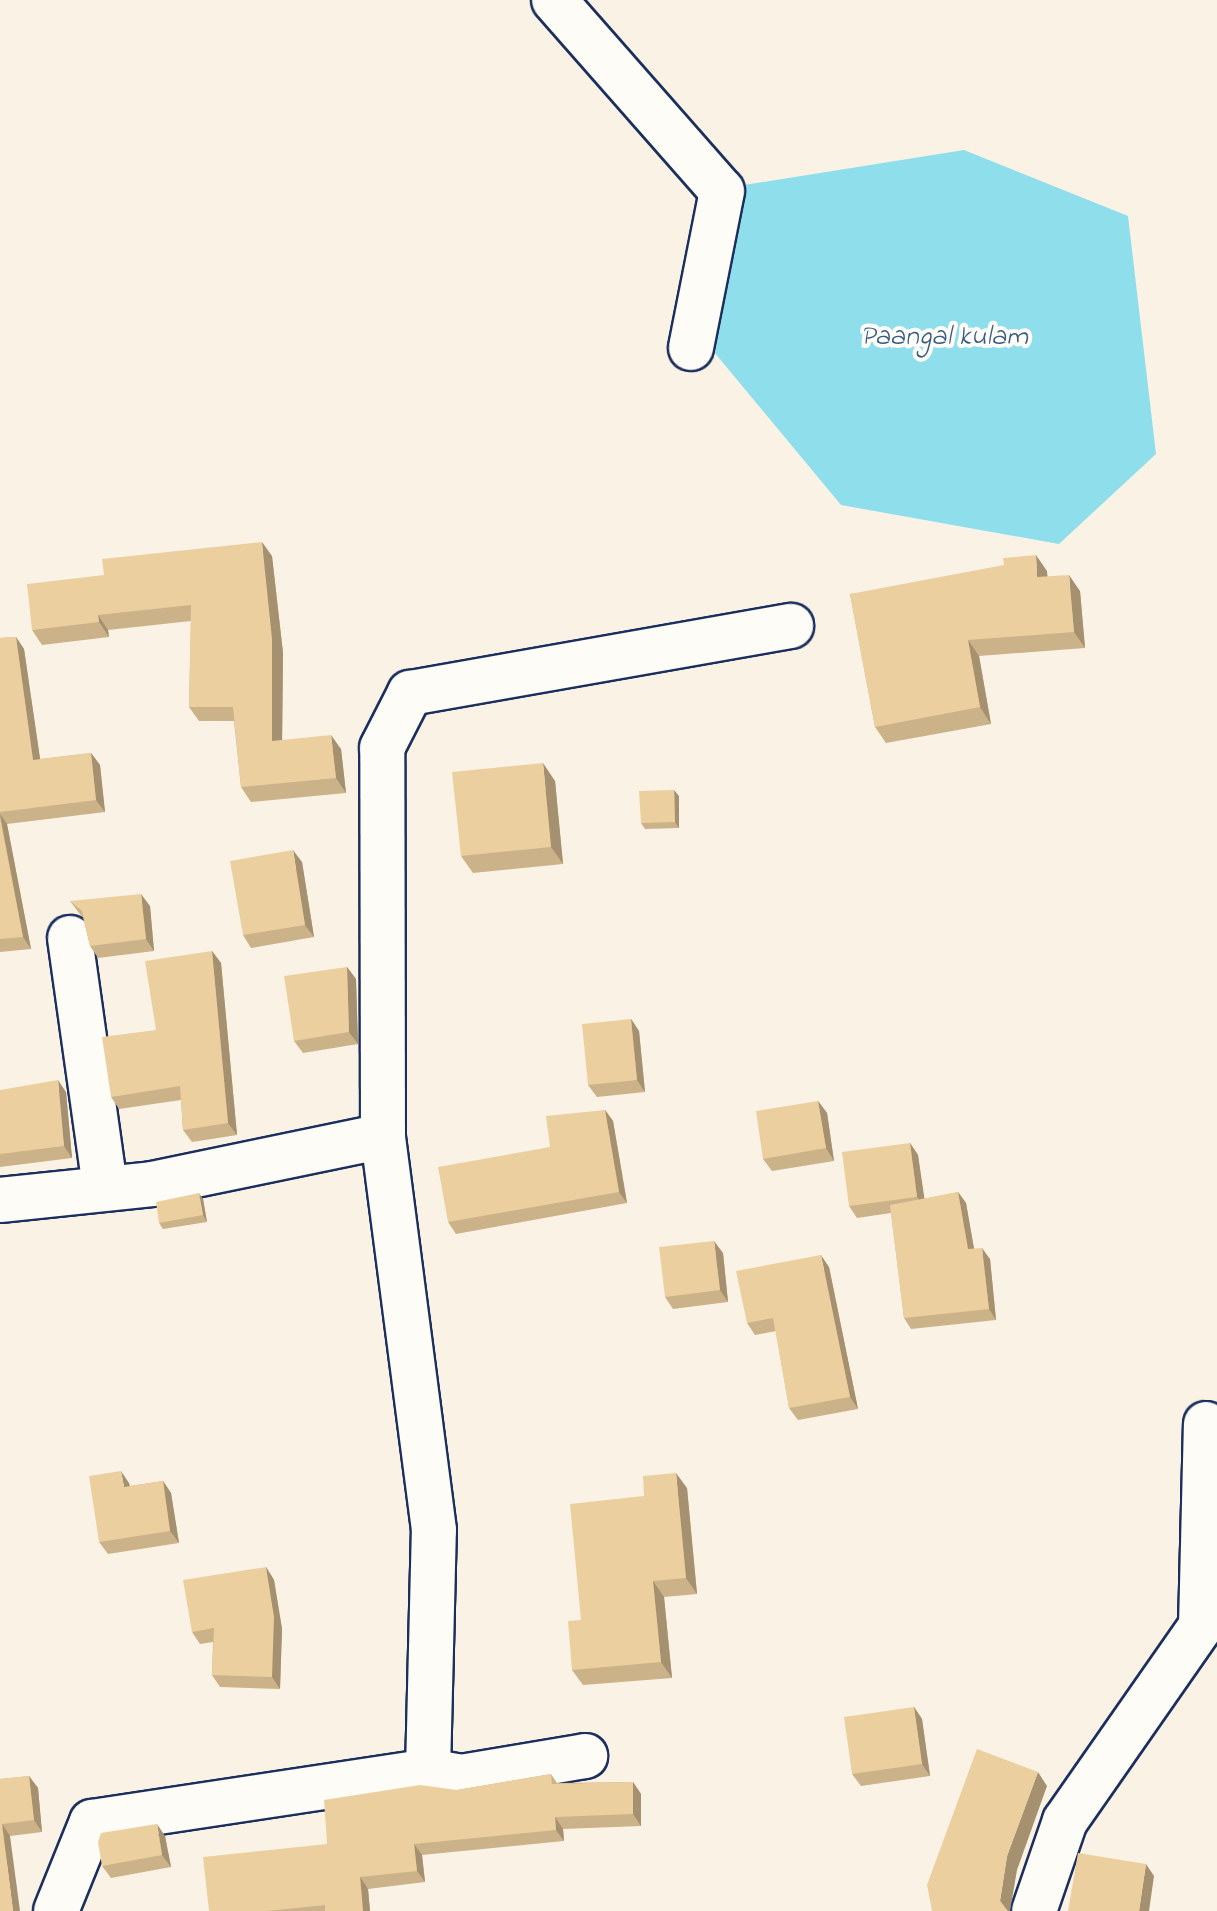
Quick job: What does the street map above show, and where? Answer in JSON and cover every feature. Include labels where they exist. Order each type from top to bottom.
[{"type":"street","points":[[554,0],[722,191],[691,348]]},
{"type":"street","points":[[428,1771],[434,1530],[383,1136],[382,748],[410,693],[791,626]]},
{"type":"street","points":[[70,938],[105,1187]]},
{"type":"street","points":[[0,1200],[152,1184],[383,1136]]},
{"type":"street","points":[[1034,1911],[1065,1821],[1201,1626],[1206,1424]]},
{"type":"street","points":[[56,1911],[92,1822],[428,1771],[461,1777],[585,1756]]},
{"type":"water","name":"Paangal kulam","points":[[964,150],[1128,216],[1156,454],[1059,544],[841,505],[709,346],[738,186]]},
{"type":"building","points":[[262,542],[272,639],[272,741],[331,735],[336,778],[241,787],[233,707],[189,707],[191,605],[98,615],[99,622],[32,630],[27,584],[104,575],[102,559]]},
{"type":"building","points":[[1036,555],[1037,577],[1069,575],[1074,632],[968,640],[980,707],[875,727],[850,594],[1004,565],[1003,558]]},
{"type":"building","points":[[16,637],[33,760],[91,753],[96,800],[0,812],[0,638]]},
{"type":"building","points":[[543,763],[551,847],[461,856],[452,772]]},
{"type":"building","points":[[674,790],[675,822],[641,823],[639,791]]},
{"type":"building","points":[[0,818],[23,937],[0,939]]},
{"type":"building","points":[[293,850],[305,925],[243,935],[230,861]]},
{"type":"building","points":[[141,894],[146,939],[90,946],[82,911],[70,901]]},
{"type":"building","points":[[212,951],[228,1123],[183,1130],[180,1086],[111,1097],[102,1037],[156,1030],[145,961]]},
{"type":"building","points":[[347,967],[349,1032],[294,1041],[284,976]]},
{"type":"building","points":[[631,1019],[637,1080],[588,1085],[582,1024]]},
{"type":"building","points":[[58,1080],[64,1146],[0,1154],[0,1090]]},
{"type":"building","points":[[818,1101],[826,1148],[763,1159],[756,1111]]},
{"type":"building","points":[[605,1110],[619,1192],[448,1222],[438,1167],[550,1147],[546,1116]]},
{"type":"building","points":[[910,1143],[917,1197],[849,1206],[842,1152]]},
{"type":"building","points":[[958,1192],[968,1249],[982,1248],[989,1309],[904,1318],[890,1205]]},
{"type":"building","points":[[199,1193],[203,1215],[159,1223],[156,1202]]},
{"type":"building","points":[[714,1241],[720,1290],[665,1297],[659,1247]]},
{"type":"building","points":[[821,1255],[850,1397],[789,1408],[773,1318],[747,1323],[736,1271]]},
{"type":"building","points":[[121,1471],[124,1487],[163,1481],[170,1531],[99,1542],[89,1476]]},
{"type":"building","points":[[676,1473],[686,1578],[653,1581],[661,1662],[572,1670],[568,1621],[581,1620],[570,1504],[644,1496],[643,1476]]},
{"type":"building","points":[[266,1567],[274,1617],[272,1677],[212,1675],[214,1628],[192,1632],[183,1580]]},
{"type":"building","points":[[914,1707],[922,1764],[852,1774],[844,1717]]},
{"type":"building","points":[[977,1749],[1038,1772],[1007,1856],[1000,1901],[1008,1911],[932,1911],[927,1885]]},
{"type":"building","points":[[551,1774],[552,1784],[633,1782],[633,1814],[555,1817],[556,1830],[414,1844],[417,1871],[360,1877],[363,1911],[325,1911],[325,1905],[267,1911],[209,1911],[203,1857],[327,1844],[324,1800],[420,1785],[457,1790]]},
{"type":"building","points":[[29,1776],[34,1820],[2,1824],[13,1911],[0,1911],[0,1779]]},
{"type":"building","points":[[157,1824],[162,1855],[102,1866],[98,1842],[101,1833]]},
{"type":"building","points":[[1078,1853],[1146,1864],[1139,1911],[1068,1911]]}]
